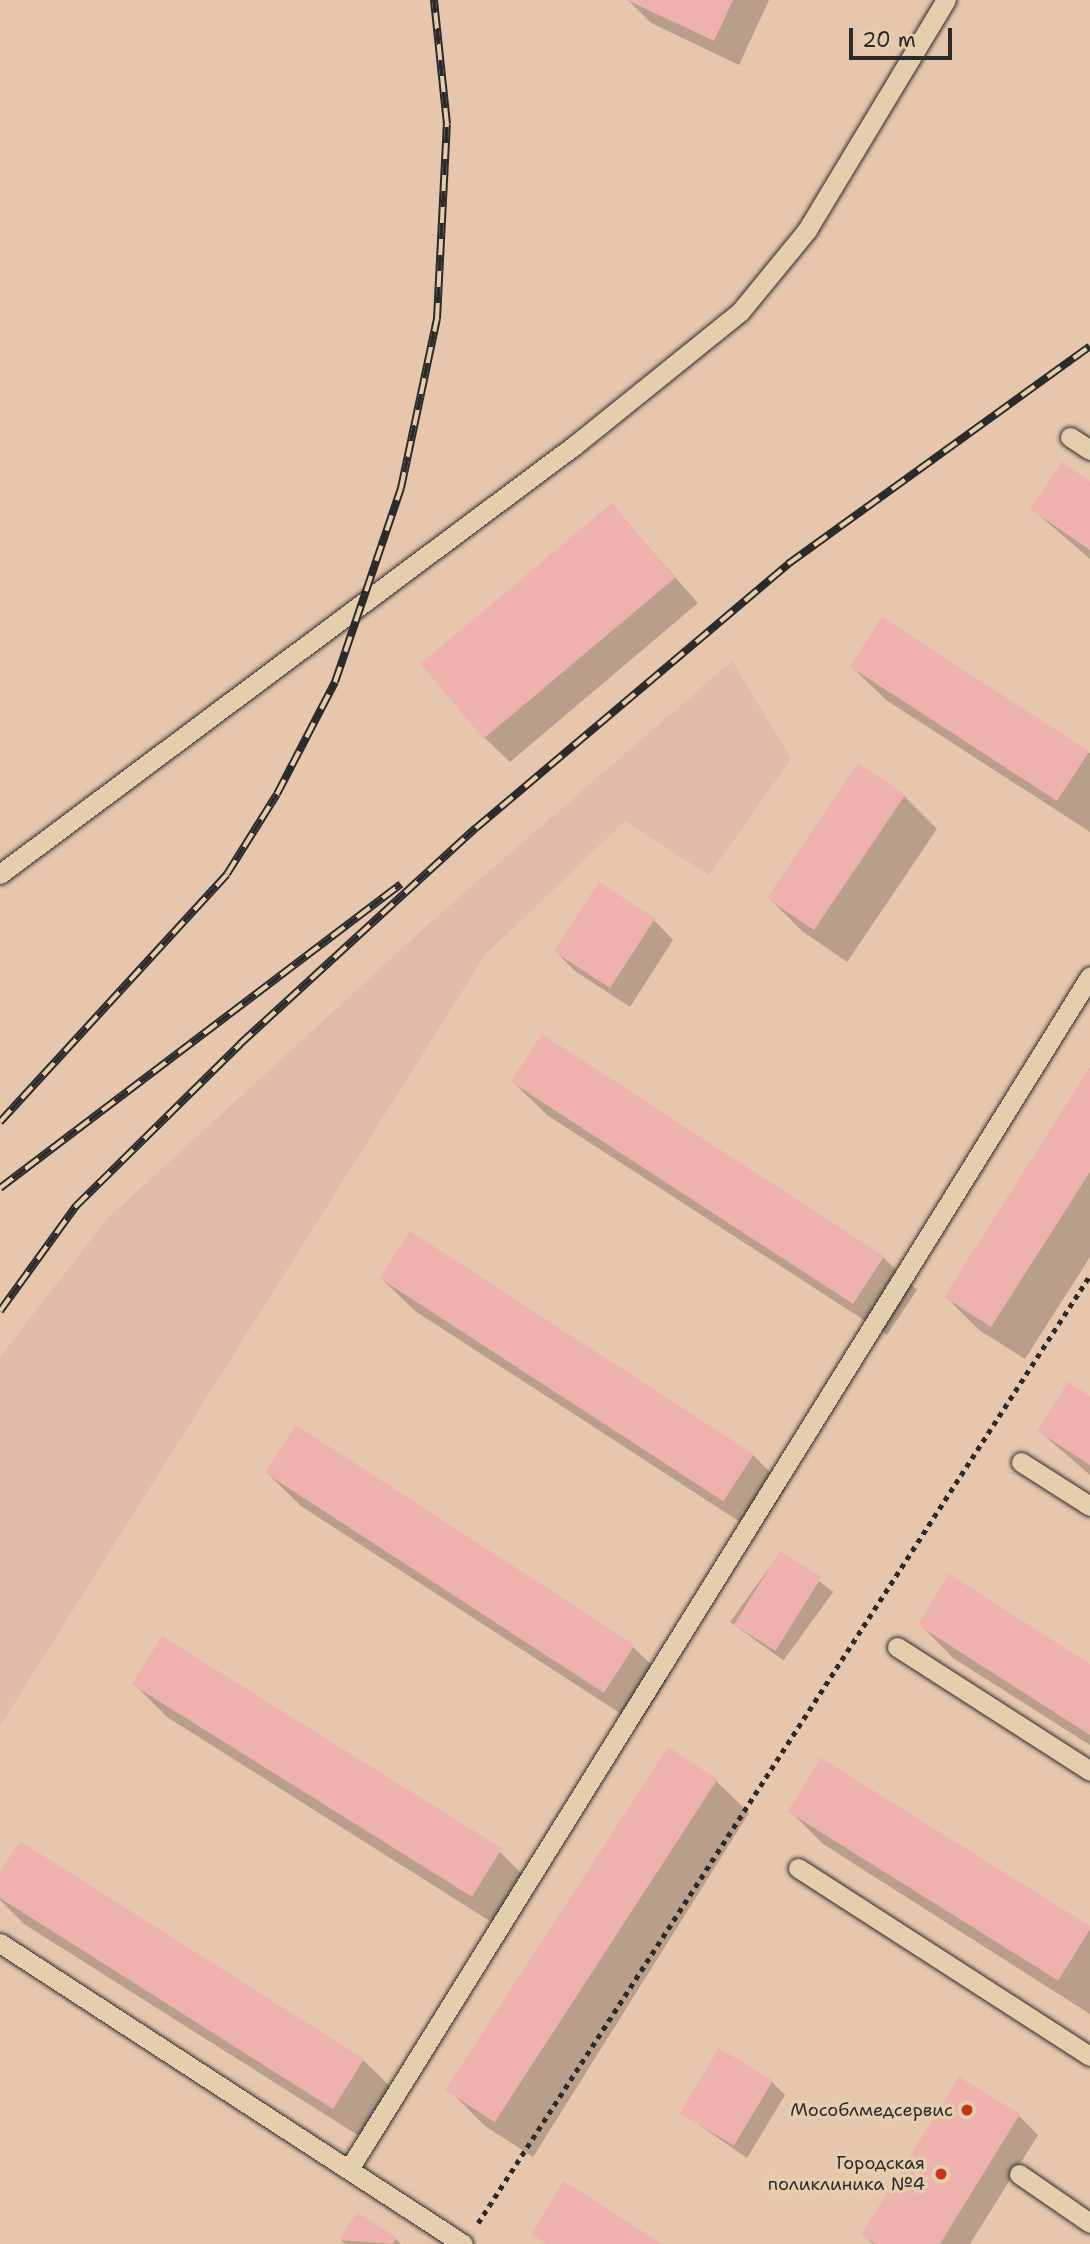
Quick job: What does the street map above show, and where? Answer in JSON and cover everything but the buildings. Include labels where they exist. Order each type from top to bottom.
[{"type":"lane","points":[[0,874],[606,421],[740,312],[807,230],[946,0]]},
{"type":"lane","points":[[1070,437],[1090,450]]},
{"type":"lane","points":[[349,2169],[1090,976]]},
{"type":"lane","points":[[1021,1462],[1090,1506]]},
{"type":"lane","points":[[897,1647],[1090,1771]]},
{"type":"lane","points":[[797,1868],[1090,2056]]},
{"type":"lane","points":[[0,1943],[349,2169],[468,2238]]},
{"type":"lane","points":[[1019,2174],[1090,2224]]},
{"type":"path","points":[[468,2238],[1090,1275]]},
{"type":"shaded area","points":[[732,661],[791,759],[709,875],[625,821],[485,955],[0,1726],[0,1357],[107,1219],[434,919]]},
{"type":"railway","points":[[0,1122],[227,874],[277,794],[335,682],[401,488],[437,319],[447,124],[434,0]]},
{"type":"railway","points":[[0,1311],[76,1206],[240,1044],[476,828],[788,564],[1090,346]]},
{"type":"railway","points":[[0,1188],[401,884]]},
{"type":"place","name":"Мособлмедсервис","points":[[967,2110]]},
{"type":"place","name":"Городская поликлиника №4","points":[[941,2174]]}]
